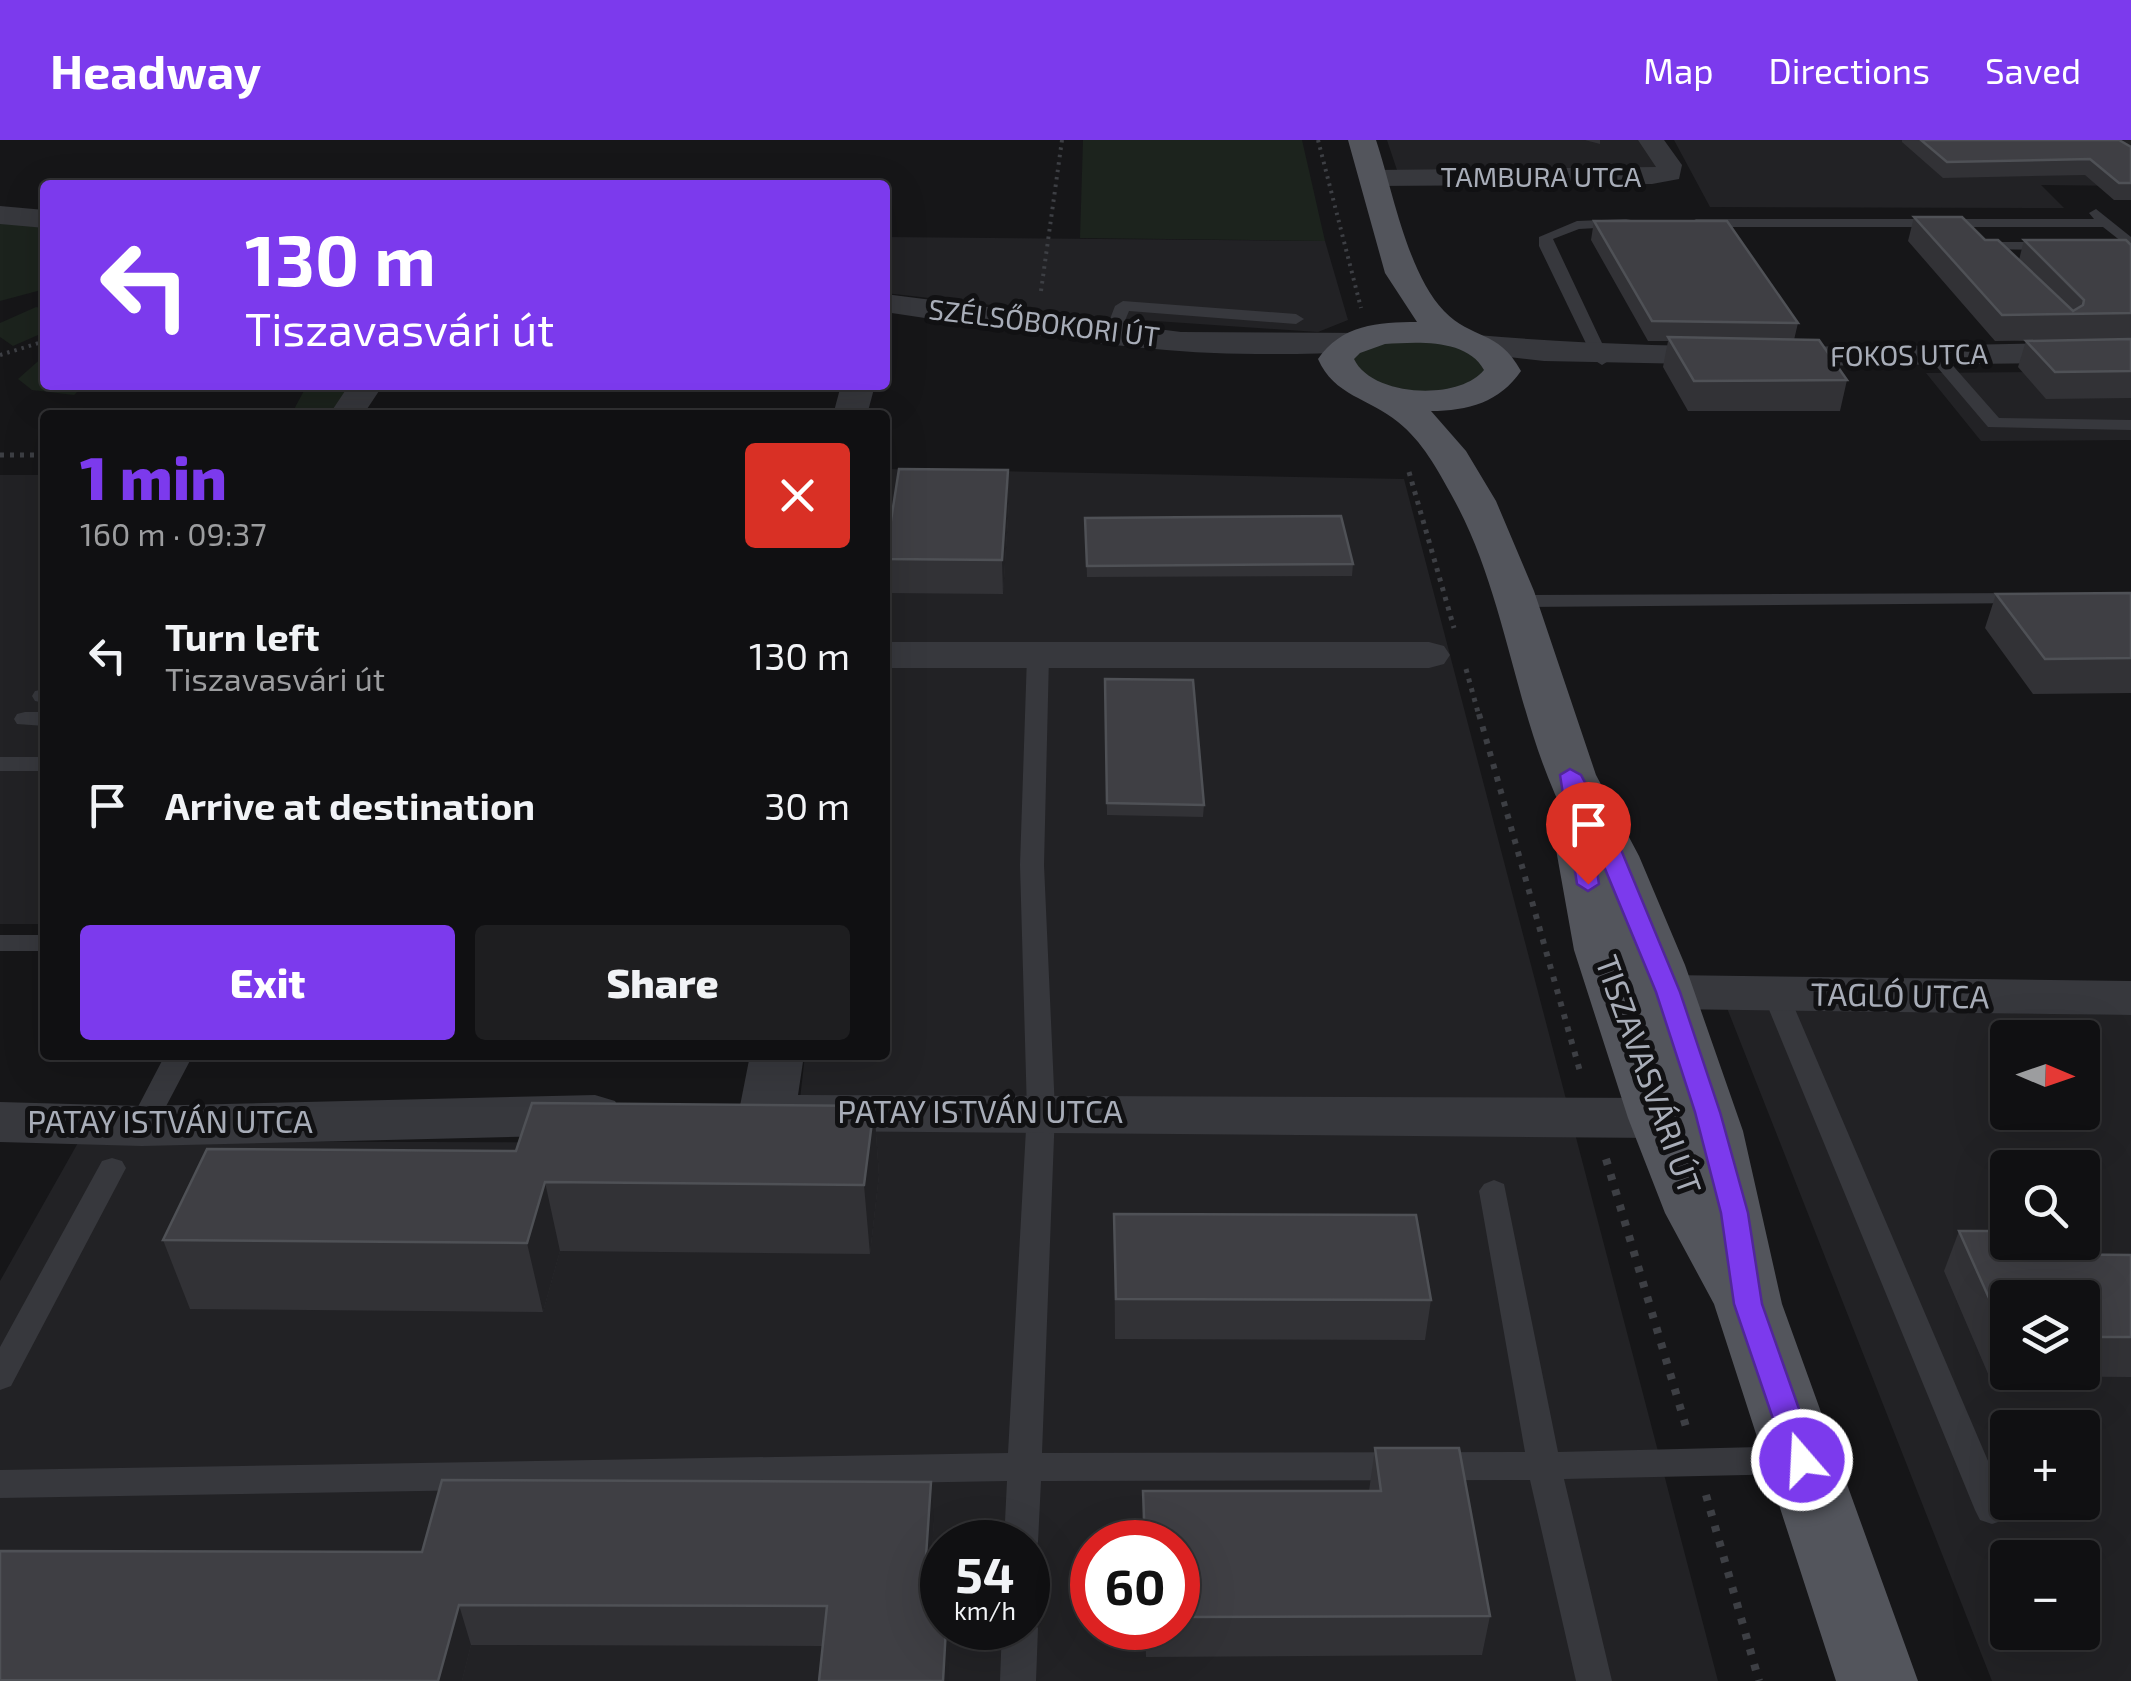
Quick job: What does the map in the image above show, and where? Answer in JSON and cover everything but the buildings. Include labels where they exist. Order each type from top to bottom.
[{"type":"main road","points":[[1362,140],[1402,273],[1432,319],[1500,362],[1503,371],[1485,388],[1463,421],[1462,475]]},
{"type":"main road","points":[[1402,273],[1367,330],[1336,359],[1342,374],[1366,390],[1420,400],[1485,388]]},
{"type":"main road","points":[[1367,330],[1430,334],[1469,342]]},
{"type":"main road","points":[[1386,395],[1421,422],[1462,475]]},
{"type":"main road","name":"TISZAVASVÁRI ÚT","points":[[1462,475],[1514,601],[1570,775],[1602,950],[1660,1118],[1698,1213],[1748,1304],[1878,1681]]},
{"type":"main road","name":"TISZAVASVÁRI ÚT","points":[[1570,775],[1611,852],[1668,992],[1708,1112],[1735,1213],[1748,1304]]},
{"type":"street","name":"TAMBURA UTCA","points":[[1374,178],[1669,173],[1652,140]]},
{"type":"street","points":[[0,215],[40,219]]},
{"type":"street","name":"SZÉLSŐBOKORI ÚT","points":[[890,304],[1204,343]]},
{"type":"street","points":[[1204,343],[1321,344],[1367,330]]},
{"type":"street","points":[[1469,342],[1588,354]]},
{"type":"street","points":[[1204,343],[1342,374]]},
{"type":"street","name":"FOKOS UTCA","points":[[1588,354],[2131,352]]},
{"type":"street","points":[[1485,388],[1588,354]]},
{"type":"street","points":[[890,655],[1451,656]]},
{"type":"street","name":"TAGLÓ UTCA","points":[[1668,992],[2131,998]]},
{"type":"street","points":[[767,1111],[777,1060]]},
{"type":"street","name":"PATAY ISTVÁN UTCA","points":[[708,1112],[1660,1118]]},
{"type":"street","name":"PATAY ISTVÁN UTCA","points":[[0,1122],[127,1147],[650,1114]]},
{"type":"lane","points":[[2089,206],[2131,245]]},
{"type":"lane","points":[[1680,223],[2106,222]]},
{"type":"lane","points":[[1588,354],[1546,246],[1546,237],[1578,225],[1640,223]]},
{"type":"lane","points":[[1962,223],[1999,260]]},
{"type":"lane","points":[[1986,246],[2074,246]]},
{"type":"lane","points":[[1113,332],[1123,306],[1296,319]]},
{"type":"lane","points":[[1204,343],[1228,314]]},
{"type":"lane","points":[[1934,354],[1994,423],[2131,426]]},
{"type":"lane","points":[[1514,601],[2051,599]]},
{"type":"lane","points":[[1022,1520],[1042,1112],[1032,864],[1038,656]]},
{"type":"lane","points":[[0,764],[40,764]]},
{"type":"lane","points":[[0,943],[40,943]]},
{"type":"lane","points":[[1776,995],[1990,1505]]},
{"type":"lane","points":[[0,1376],[175,1060]]},
{"type":"lane","points":[[1494,1191],[1544,1466],[1594,1681]]},
{"type":"lane","points":[[0,1484],[1023,1467],[1544,1466],[1802,1460]]},
{"type":"lane","points":[[1018,1681],[1019,1650]]},
{"type":"path","points":[[1036,322],[1062,140]]},
{"type":"path","points":[[1318,140],[1367,330]]},
{"type":"path","points":[[0,355],[14,354],[40,343]]},
{"type":"path","points":[[0,455],[40,456]]},
{"type":"path","points":[[1407,466],[1451,656],[1594,1118],[1760,1681]]},
{"type":"shaded area","points":[[1083,140],[1302,140],[1325,241],[1080,238]]},
{"type":"shaded area","points":[[1387,140],[1646,140],[1665,169],[1398,173]]},
{"type":"shaded area","points":[[1674,140],[2131,140],[2131,186],[2041,185],[2064,208],[1710,207]]},
{"type":"shaded area","points":[[0,223],[40,227],[40,290],[0,301]]},
{"type":"shaded area","points":[[890,237],[1325,241],[1348,320],[1318,332],[1097,317],[890,294]]},
{"type":"shaded area","points":[[40,308],[40,334],[13,346],[0,337],[0,323]]},
{"type":"shaded area","points":[[1423,339],[1469,350],[1487,370],[1465,388],[1415,392],[1368,381],[1353,360],[1375,344]]},
{"type":"shaded area","points":[[40,359],[40,390],[79,390],[74,395],[32,390],[18,379]]},
{"type":"shaded area","points":[[2131,371],[2131,440],[1981,441],[1926,373]]},
{"type":"shaded area","points":[[304,390],[354,391],[334,409],[294,410]]},
{"type":"shaded area","points":[[890,469],[1404,479],[1718,1681],[0,1681],[0,1281],[79,1141],[795,1143],[804,1060],[890,1060]]},
{"type":"shaded area","points":[[0,475],[40,475],[40,924],[0,924]]},
{"type":"shaded area","points":[[1727,1008],[2131,1015],[2131,1681],[1992,1681]]},
{"type":"route","points":[[1588,884],[1570,775],[1611,852],[1668,992],[1708,1112],[1735,1213],[1748,1304],[1802,1460]]}]
